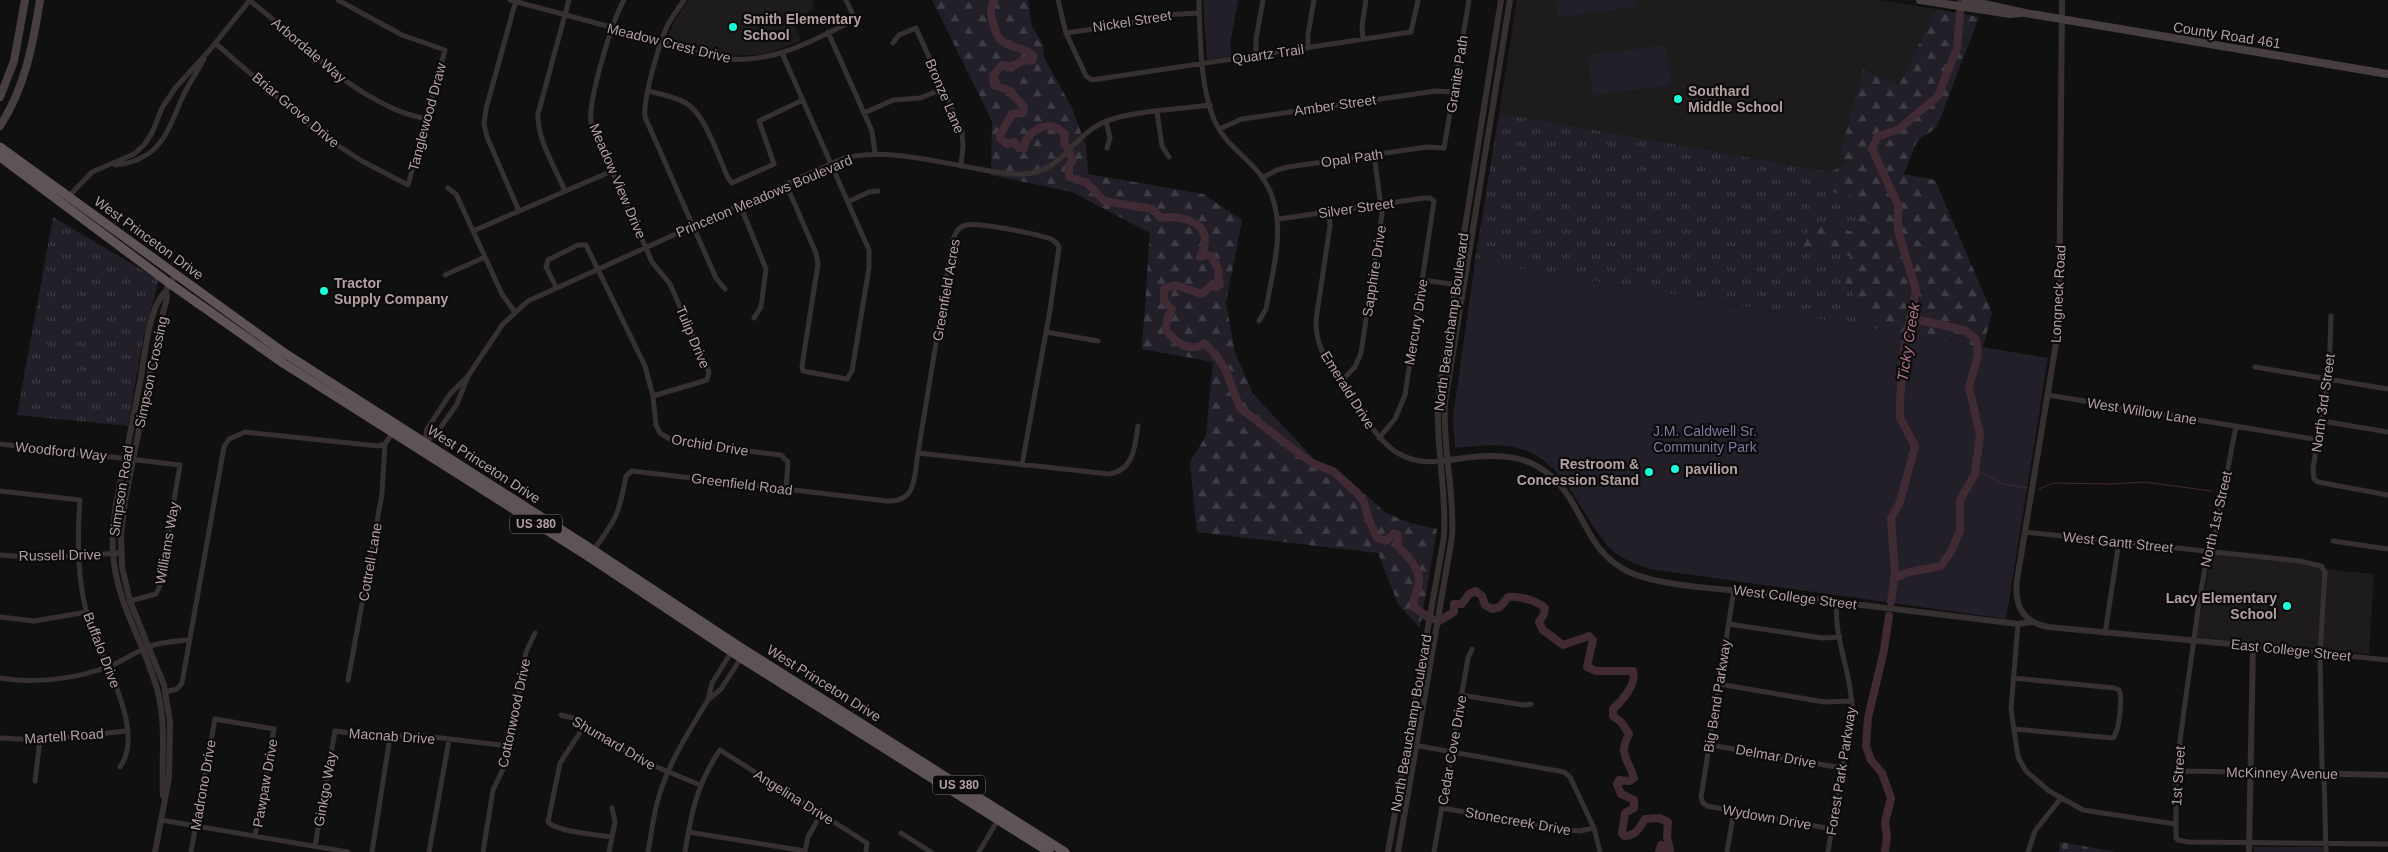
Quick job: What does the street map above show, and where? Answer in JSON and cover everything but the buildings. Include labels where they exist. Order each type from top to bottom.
[{"type":"highway","name":"West Princeton Drive","points":[[0,147],[69,195],[282,352],[425,442],[743,654],[1000,815],[1064,852]]},
{"type":"highway","name":"West Princeton Drive","points":[[0,158],[63,204],[168,287],[453,472],[591,553]]},
{"type":"highway","name":"West Princeton Drive","points":[[1000,815],[1049,852]]},
{"type":"main road","points":[[0,97],[12,69],[25,0]]},
{"type":"main road","points":[[0,126],[23,80],[40,0]]},
{"type":"main road","points":[[1920,0],[1987,7]]},
{"type":"main road","points":[[1966,0],[1987,7]]},
{"type":"main road","name":"County Road 461","points":[[1987,7],[2388,74]]},
{"type":"main road","points":[[22,16],[37,19]]},
{"type":"street","points":[[63,204],[86,176],[134,154],[144,145],[168,97],[208,52],[249,0]]},
{"type":"street","name":"Arbordale Way","points":[[249,0],[323,64],[354,86],[393,109],[426,119]]},
{"type":"street","name":"Tanglewood Draw","points":[[338,0],[402,35],[445,50],[408,185]]},
{"type":"street","points":[[514,0],[486,109],[484,124],[488,141],[519,211]]},
{"type":"street","name":"Meadow Crest Drive","points":[[514,0],[662,42],[730,59],[754,60],[782,53],[852,19],[846,0]]},
{"type":"street","points":[[565,191],[538,125],[540,103],[569,0]]},
{"type":"street","name":"Meadow View Drive","points":[[624,0],[612,28],[590,114],[595,133],[646,247]]},
{"type":"street","points":[[684,0],[670,22],[662,42],[648,91],[645,108],[646,120],[716,278],[725,289]]},
{"type":"street","points":[[1058,0],[1066,34]]},
{"type":"street","points":[[1199,0],[1202,63],[1210,105],[1219,129],[1262,178],[1272,196],[1279,219],[1266,309],[1259,321]]},
{"type":"street","points":[[1256,55],[1256,39],[1263,0]]},
{"type":"street","points":[[1308,48],[1308,34],[1314,0]]},
{"type":"street","points":[[1363,39],[1362,26],[1366,0]]},
{"type":"street","name":"Quartz Trail","points":[[1066,34],[1086,76],[1092,80],[1411,32],[1418,0]]},
{"type":"street","name":"Granite Path","points":[[1444,148],[1469,0]]},
{"type":"street","name":"North Beauchamp Boulevard","points":[[1398,852],[1449,559],[1453,512],[1445,461],[1437,432],[1438,403],[1501,0]]},
{"type":"street","name":"North Beauchamp Boulevard","points":[[1388,852],[1440,557],[1446,509],[1445,402],[1510,0]]},
{"type":"street","name":"Longneck Road","points":[[2031,622],[2022,613],[2016,595],[2058,336],[2060,307],[2062,0]]},
{"type":"street","name":"Nickel Street","points":[[1066,34],[1128,24],[1162,15],[1199,13]]},
{"type":"street","name":"Bronze Lane","points":[[893,43],[899,35],[916,28],[962,134],[964,147],[961,166]]},
{"type":"street","points":[[828,32],[873,134],[875,154]]},
{"type":"street","name":"Briar Grove Drive","points":[[215,43],[320,134],[355,157],[408,185]]},
{"type":"street","points":[[108,166],[136,160],[159,144],[172,126],[185,93],[208,52]]},
{"type":"street","points":[[782,53],[868,246],[870,259],[852,371],[849,378],[840,379],[803,372],[818,264],[816,253],[786,184]]},
{"type":"street","points":[[864,113],[894,100],[920,98],[943,89]]},
{"type":"street","points":[[648,91],[680,100],[693,108],[702,120],[732,183],[774,164],[759,121],[803,100]]},
{"type":"street","name":"Amber Street","points":[[1219,129],[1237,120],[1436,91],[1454,92]]},
{"type":"street","name":"Princeton Meadows Boulevard","points":[[425,442],[427,429],[450,394],[468,376],[500,328],[514,311],[533,298],[556,287],[831,164],[851,157],[875,154],[1021,174],[1040,170],[1057,162],[1088,132],[1106,121],[1210,105]]},
{"type":"street","points":[[1157,112],[1162,146],[1169,157]]},
{"type":"street","points":[[1106,121],[1110,141],[1107,148]]},
{"type":"street","name":"Opal Path","points":[[1262,178],[1282,168],[1427,147],[1444,148]]},
{"type":"street","name":"Sapphire Drive","points":[[1341,381],[1355,367],[1361,353],[1382,219],[1382,204],[1374,155]]},
{"type":"street","points":[[473,231],[612,171]]},
{"type":"street","points":[[448,188],[456,194],[502,294],[514,311]]},
{"type":"street","points":[[848,202],[870,192],[878,191]]},
{"type":"street","name":"Silver Street","points":[[1279,219],[1424,198],[1432,199]]},
{"type":"street","name":"Mercury Drive","points":[[1379,438],[1395,419],[1403,400],[1434,210],[1432,199]]},
{"type":"street","points":[[740,205],[766,269],[761,307],[754,318]]},
{"type":"street","name":"Emerald Drive","points":[[1329,212],[1330,226],[1316,315],[1316,330],[1322,350],[1379,438],[1398,454],[1411,459],[1445,461]]},
{"type":"street","name":"Greenfield Acres","points":[[857,498],[898,501],[907,497],[911,489],[953,239],[958,230],[965,226],[981,226],[1046,238],[1056,242],[1060,254],[1022,465]]},
{"type":"street","name":"Orchid Drive","points":[[556,287],[546,267],[548,260],[578,245],[586,245],[599,268],[645,366],[653,396],[656,425],[660,433],[675,442],[781,455],[788,462],[786,489]]},
{"type":"street","name":"Tulip Drive","points":[[646,247],[654,265],[670,284],[709,372],[707,380],[653,396]]},
{"type":"street","points":[[445,275],[485,257]]},
{"type":"street","points":[[168,287],[177,275]]},
{"type":"street","points":[[1423,280],[1464,286]]},
{"type":"street","name":"Simpson Road","points":[[155,852],[169,778],[171,744],[165,692],[122,602],[113,519],[152,325],[160,296],[168,287]]},
{"type":"street","name":"Simpson Crossing","points":[[145,649],[117,553],[133,458],[168,287]]},
{"type":"street","name":"North 3rd Street","points":[[2331,316],[2329,380],[2313,474],[2314,479],[2323,483],[2388,495]]},
{"type":"street","points":[[152,325],[159,328]]},
{"type":"street","points":[[1046,332],[1098,341]]},
{"type":"street","points":[[2255,367],[2388,389]]},
{"type":"street","name":"Princeton Meadows Boulevard","points":[[425,442],[436,434],[457,404],[468,376]]},
{"type":"street","name":"West Willow Lane","points":[[2048,395],[2319,440]]},
{"type":"street","points":[[2322,421],[2388,432]]},
{"type":"street","points":[[918,453],[1103,474],[1119,472],[1132,458],[1138,426]]},
{"type":"street","name":"North 1st Street","points":[[2193,641],[2207,556],[2211,552],[2236,426]]},
{"type":"street","points":[[165,692],[177,689],[182,683],[224,447],[229,439],[245,432],[378,446],[385,444],[393,432]]},
{"type":"street","name":"Woodford Way","points":[[0,444],[133,458],[180,465]]},
{"type":"street","name":"Cottrell Lane","points":[[348,680],[382,494],[385,444]]},
{"type":"street","name":"West College Street","points":[[1445,461],[1489,454],[1508,456],[1530,463],[1561,487],[1591,539],[1609,559],[1624,568],[1652,579],[2018,624],[2031,622],[2048,628],[2193,641]]},
{"type":"street","name":"Williams Way","points":[[130,601],[156,594],[159,588],[180,465]]},
{"type":"street","name":"Greenfield Road","points":[[591,553],[616,517],[622,502],[627,473],[635,471],[857,498]]},
{"type":"street","name":"Buffalo Drive","points":[[0,491],[80,500],[78,556],[87,612],[97,640],[110,666],[124,712],[127,731],[128,753],[120,767]]},
{"type":"street","name":"West Gantt Street","points":[[2025,532],[2300,560],[2321,566],[2325,575],[2320,654]]},
{"type":"street","points":[[2333,541],[2388,549]]},
{"type":"street","points":[[2105,633],[2119,542]]},
{"type":"street","name":"Russell Drive","points":[[0,555],[41,558],[117,553]]},
{"type":"street","name":"Big Bend Parkway","points":[[1702,803],[1701,797],[1734,590]]},
{"type":"street","name":"Forest Park Parkway","points":[[1828,852],[1852,701],[1836,622],[1837,602]]},
{"type":"street","points":[[0,617],[34,621],[87,612]]},
{"type":"street","points":[[1729,624],[1822,638],[1840,637]]},
{"type":"street","points":[[2018,624],[2011,709],[2018,757],[2026,771],[2049,791],[2084,810],[2175,824]]},
{"type":"street","name":"Cottonwood Drive","points":[[483,852],[494,790],[507,761],[526,652],[534,633]]},
{"type":"street","points":[[0,678],[37,681],[86,672],[110,666],[145,649],[168,641],[189,640]]},
{"type":"street","name":"East College Street","points":[[2193,641],[2388,660]]},
{"type":"street","name":"1st Street","points":[[2193,641],[2176,771],[2176,838],[2178,840],[2250,844]]},
{"type":"street","points":[[2249,852],[2253,646]]},
{"type":"street","points":[[708,700],[712,684],[734,648]]},
{"type":"street","name":"Simpson Road","points":[[145,649],[157,688],[164,724],[163,809]]},
{"type":"street","name":"Cedar Cove Drive","points":[[1434,852],[1461,695],[1468,658],[1472,649]]},
{"type":"street","points":[[648,852],[657,803],[667,773],[686,735],[708,700],[721,689],[743,654]]},
{"type":"street","points":[[2320,654],[2326,852]]},
{"type":"street","points":[[2013,678],[2114,688],[2119,690],[2121,696],[2117,731],[2113,738],[2014,729]]},
{"type":"street","points":[[1719,684],[1824,702],[1852,701]]},
{"type":"street","points":[[1461,695],[1523,705],[1531,704]]},
{"type":"street","name":"Shumard Drive","points":[[561,715],[573,718],[640,760],[667,773],[700,785]]},
{"type":"street","name":"Madrono Drive","points":[[191,852],[215,719],[274,729]]},
{"type":"street","points":[[585,725],[560,763],[548,822],[551,826],[612,837]]},
{"type":"street","name":"Pawpaw Drive","points":[[255,836],[274,729]]},
{"type":"street","name":"Martell Road","points":[[0,738],[40,740],[127,731]]},
{"type":"street","name":"Macnab Drive","points":[[335,732],[359,736],[416,736],[509,746]]},
{"type":"street","name":"Ginkgo Way","points":[[315,846],[335,732]]},
{"type":"street","points":[[372,852],[390,737]]},
{"type":"street","points":[[35,781],[40,740]]},
{"type":"street","points":[[429,852],[449,740]]},
{"type":"street","points":[[1408,744],[1568,774],[1594,828],[1600,852]]},
{"type":"street","name":"Delmar Drive","points":[[1710,745],[1842,768]]},
{"type":"street","name":"Angelina Drive","points":[[700,785],[720,750],[867,844],[866,852]]},
{"type":"street","name":"McKinney Avenue","points":[[2176,771],[2388,775]]},
{"type":"street","points":[[685,852],[700,785]]},
{"type":"street","points":[[2028,852],[2035,831],[2061,798]]},
{"type":"street","name":"Wydown Drive","points":[[1702,803],[1707,806],[1832,829]]},
{"type":"street","points":[[609,852],[615,817],[612,808]]},
{"type":"street","name":"Stonecreek Drive","points":[[1442,808],[1568,830],[1580,831],[1594,828]]},
{"type":"street","points":[[1727,852],[1734,811]]},
{"type":"street","points":[[688,832],[805,851],[808,837],[821,814]]},
{"type":"street","points":[[979,852],[1000,815]]},
{"type":"street","points":[[161,820],[348,852]]},
{"type":"street","points":[[901,833],[922,849],[932,852]]},
{"type":"street","points":[[2250,844],[2388,844]]},
{"type":"shaded area","name":"Smith Elementary School","points":[[689,0],[812,0],[814,10],[792,19],[801,41],[765,54],[730,56],[667,39],[676,18]]},
{"type":"shaded area","name":"Southard Middle School","points":[[1517,0],[1879,0],[1936,9],[1899,85],[1863,70],[1846,164],[1830,172],[1499,113]]},
{"type":"shaded area","name":"Lacy Elementary School","points":[[2218,555],[2300,563],[2332,570],[2374,574],[2369,654],[2196,637],[2211,556]]},
{"type":"green space","points":[[932,0],[1028,0],[1032,26],[1043,45],[1044,57],[1072,108],[1086,146],[1088,174],[1203,194],[1242,220],[1226,303],[1235,353],[1253,394],[1314,459],[1339,471],[1386,513],[1410,523],[1437,529],[1420,628],[1398,604],[1378,553],[1197,532],[1190,462],[1206,436],[1213,362],[1142,349],[1150,233],[1072,192],[991,175],[992,121]]},
{"type":"green space","points":[[1203,0],[1238,0],[1230,44],[1232,56],[1207,60]]},
{"type":"green space","points":[[1556,0],[1636,0],[1637,7],[1558,17]]},
{"type":"green space","points":[[1936,9],[1979,17],[1937,127],[1917,141],[1904,174],[1935,180],[1992,313],[1983,347],[1871,328],[1865,311],[1844,280],[1850,256],[1801,249],[1811,225],[1858,232],[1855,196],[1826,191],[1830,172],[1846,164],[1841,151],[1863,70],[1899,85]]},
{"type":"green space","points":[[1666,45],[1671,85],[1593,95],[1587,55]]},
{"type":"green space","points":[[1499,113],[1830,172],[1826,191],[1855,196],[1858,232],[1811,225],[1850,256],[1844,280],[1865,311],[1871,328],[1475,261]]},
{"type":"green space","points":[[53,217],[159,280],[143,339],[128,426],[17,415]]},
{"type":"green space","name":"J.M. Caldwell Sr. Community Park","points":[[1475,261],[2048,358],[2006,619],[1650,569],[1627,560],[1611,550],[1596,531],[1567,485],[1556,471],[1543,460],[1527,451],[1508,446],[1488,445],[1455,448],[1453,417]]},
{"type":"green space","points":[[2060,842],[2117,852],[2059,852]]},
{"type":"green space","points":[[2254,847],[2321,847],[2324,852],[2254,852]]},
{"type":"waterway","points":[[994,0],[991,16],[1000,39],[1033,55],[1033,60],[1022,61],[1011,67],[1002,65],[993,76],[994,85],[1010,91],[1024,107],[1023,113],[1012,114],[1000,138],[1007,144],[1014,142],[1019,148],[1024,148],[1032,132],[1045,126],[1054,127],[1065,134],[1064,141],[1073,160],[1069,166],[1069,177],[1087,183],[1104,201],[1152,209],[1161,218],[1182,218],[1196,224],[1201,229],[1205,242],[1200,257],[1211,256],[1219,271],[1220,285],[1216,287],[1213,284],[1202,294],[1175,285],[1164,289],[1164,301],[1172,309],[1167,319],[1166,330],[1179,343],[1188,347],[1205,344],[1217,356],[1226,371],[1240,408],[1314,464],[1333,471],[1357,493],[1364,502],[1377,538],[1386,541],[1394,533],[1398,535],[1397,546],[1414,564],[1418,576],[1419,582],[1414,599],[1414,607],[1429,618],[1439,621],[1454,612],[1454,604],[1462,604],[1469,594],[1476,591],[1482,596],[1485,605],[1492,609],[1500,607],[1508,597],[1527,599],[1545,608],[1539,622],[1543,630],[1563,645],[1589,636],[1593,640],[1587,667],[1596,671],[1633,671],[1634,676],[1631,687],[1613,709],[1613,716],[1621,722],[1629,734],[1624,752],[1634,778],[1630,781],[1619,780],[1617,784],[1621,794],[1634,800],[1634,808],[1625,813],[1622,833],[1624,836],[1632,835],[1645,819],[1659,818],[1668,822],[1667,837],[1670,850],[1668,851],[1661,845],[1659,852]]},
{"type":"waterway","name":"Ticky Creek","points":[[1891,602],[1895,572],[1891,519],[1900,502],[1915,446],[1900,418],[1900,399],[1905,344],[1916,290],[1898,231],[1898,205],[1872,149],[1877,137],[1899,129],[1938,96],[1957,48],[1961,0]]},
{"type":"waterway","points":[[1894,578],[1909,572],[1941,566],[1951,551],[1960,531],[1960,500],[1975,474],[1980,434],[1969,387],[1978,355],[1976,339],[1964,330],[1910,318]]},
{"type":"waterway","points":[[1975,474],[1983,473],[2003,484],[2028,488]]},
{"type":"waterway","points":[[2039,489],[2053,483],[2109,484],[2145,482],[2211,491]]},
{"type":"waterway","name":"Ticky Creek","points":[[1885,852],[1887,837],[1885,822],[1891,798],[1882,773],[1871,760],[1866,746],[1868,718],[1884,650],[1889,616]]},
{"type":"place","name":"Smith Elementary School","points":[[733,27]]},
{"type":"place","name":"Southard Middle School","points":[[1678,99]]},
{"type":"place","name":"Tractor Supply Company","points":[[324,291]]},
{"type":"place","name":"pavilion","points":[[1675,469]]},
{"type":"place","name":"Restroom & Concession Stand","points":[[1649,472]]},
{"type":"place","name":"Lacy Elementary School","points":[[2287,606]]}]
